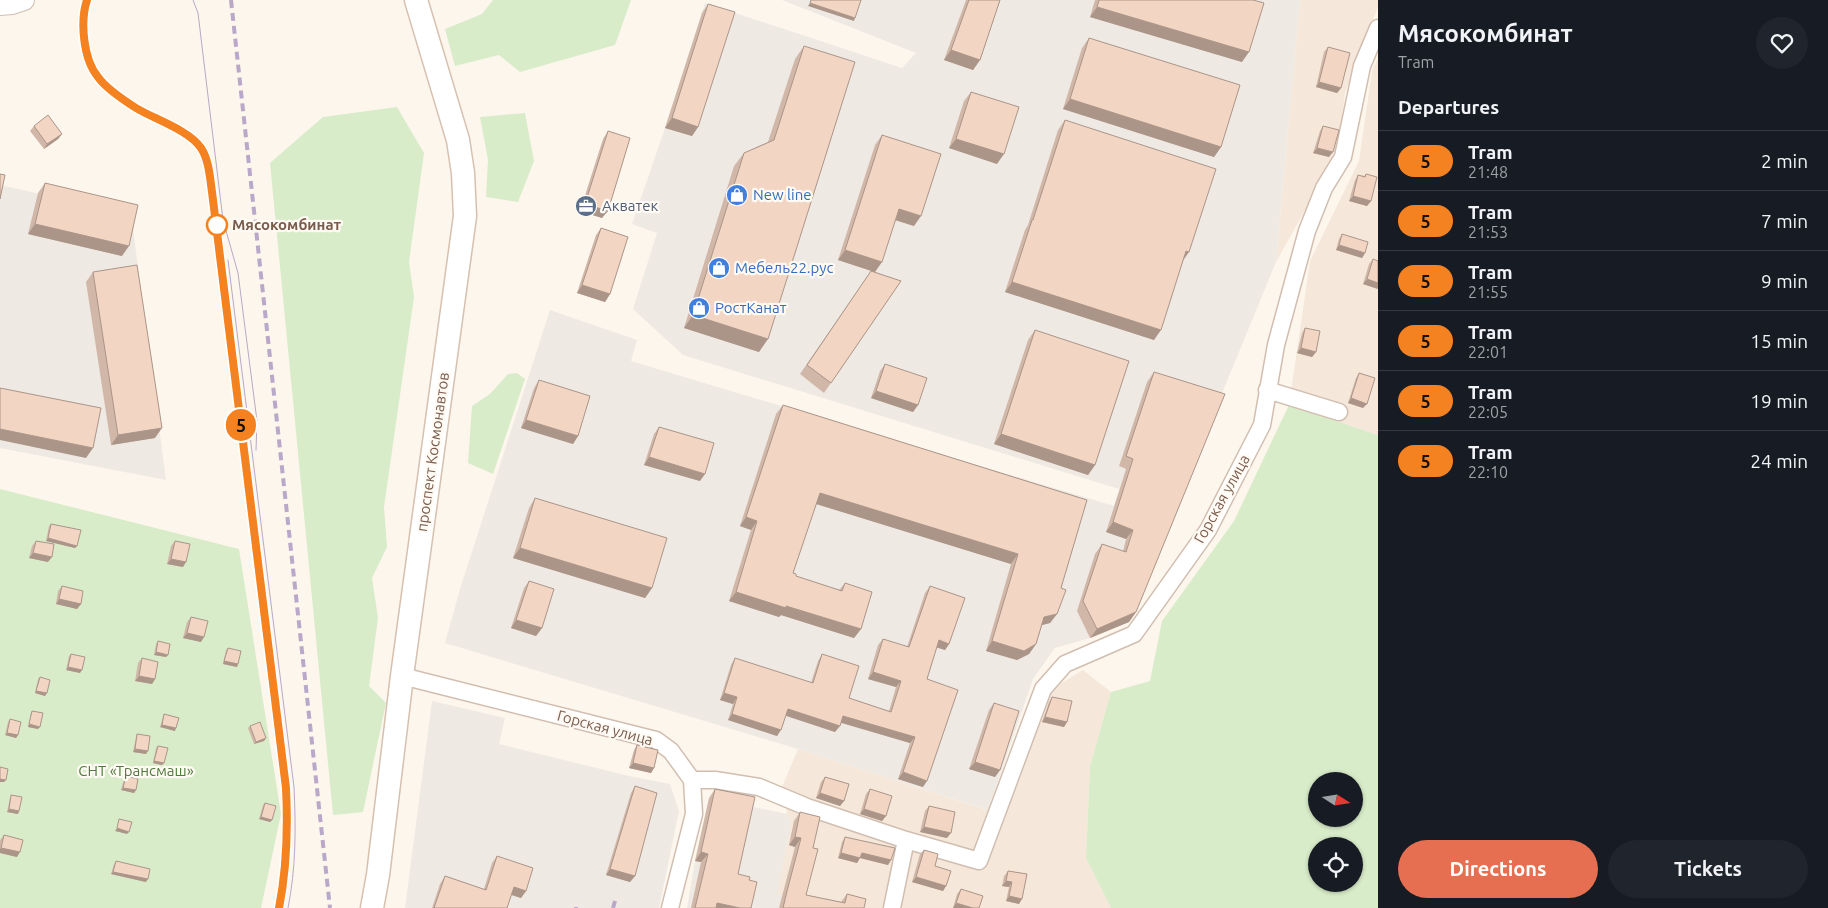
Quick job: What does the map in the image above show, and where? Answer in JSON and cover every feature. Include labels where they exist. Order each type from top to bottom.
[{"type":"main road","name":"проспект Космонавтов","points":[[372,908],[378,876],[402,676],[465,216],[464,173],[458,140],[416,0]]},
{"type":"street","points":[[0,5],[24,0]]},
{"type":"street","name":"Горская улица","points":[[402,676],[656,740],[671,751],[692,780],[715,780],[759,786],[807,808],[979,861],[1042,689],[1065,664],[1134,634],[1208,530],[1262,425],[1276,345],[1308,230],[1324,188],[1343,157],[1362,66],[1378,28]]},
{"type":"street","points":[[1267,390],[1339,412]]},
{"type":"street","points":[[670,908],[694,814],[692,780]]},
{"type":"street","points":[[892,908],[906,840]]},
{"type":"shaded area","points":[[782,0],[1300,0],[1276,262],[1218,403],[1147,382],[1119,466],[1126,469],[1119,489],[683,355],[633,309],[657,233],[632,224],[705,3],[902,68],[916,53]]},
{"type":"shaded area","points":[[1300,0],[1378,0],[1378,7],[1345,93],[1338,152],[1276,262]]},
{"type":"shaded area","points":[[1378,58],[1378,435],[1289,405],[1310,261],[1359,161],[1372,71]]},
{"type":"shaded area","points":[[0,185],[131,214],[166,480],[0,448]]},
{"type":"shaded area","points":[[550,310],[637,340],[631,361],[1114,506],[1106,532],[1126,539],[1119,562],[1077,611],[1090,638],[1055,648],[1033,679],[988,810],[798,749],[445,643],[460,589]]},
{"type":"shaded area","points":[[1083,670],[1111,692],[1090,766],[1086,858],[1111,908],[833,908],[776,894],[791,824],[787,814],[782,787],[798,749],[987,810],[1005,809],[1048,691]]},
{"type":"shaded area","points":[[432,701],[505,718],[499,744],[629,776],[670,784],[679,811],[659,908],[405,908]]},
{"type":"shaded area","points":[[709,798],[787,814],[791,824],[777,894],[833,908],[687,908]]},
{"type":"green space","points":[[493,0],[631,0],[615,45],[520,72],[499,55],[455,66],[445,29],[482,14]]},
{"type":"green space","points":[[397,107],[424,153],[409,262],[414,297],[384,507],[387,547],[372,578],[378,618],[369,686],[386,703],[363,812],[333,815],[270,163],[323,117]]},
{"type":"green space","points":[[525,113],[534,161],[518,202],[486,197],[488,160],[480,117]]},
{"type":"green space","points":[[517,373],[525,379],[493,474],[468,463],[472,406],[490,394],[508,374]]},
{"type":"green space","points":[[1289,405],[1378,435],[1378,908],[1111,908],[1086,858],[1090,766],[1111,692],[1150,681],[1162,621],[1234,521]]},
{"type":"green space","name":"СНТ «Трансмаш»","points":[[0,489],[239,549],[281,814],[261,908],[0,908]]},
{"type":"building","points":[[811,0],[861,0],[855,18],[810,3]]},
{"type":"building","points":[[969,0],[1000,0],[980,60],[951,50]]},
{"type":"building","points":[[1099,0],[1253,0],[1264,3],[1249,52],[1097,7]]},
{"type":"building","points":[[708,4],[735,12],[698,127],[672,118]]},
{"type":"building","points":[[1089,38],[1240,85],[1221,147],[1070,99]]},
{"type":"building","points":[[804,46],[855,62],[768,339],[693,315],[744,153],[774,140]]},
{"type":"building","points":[[1328,47],[1350,53],[1341,88],[1319,82]]},
{"type":"building","points":[[971,92],[1019,107],[1004,154],[956,139]]},
{"type":"building","points":[[48,115],[62,134],[47,144],[34,126]]},
{"type":"building","points":[[1065,120],[1216,169],[1189,252],[1186,251],[1161,330],[1012,282]]},
{"type":"building","points":[[1323,126],[1339,130],[1333,152],[1317,148]]},
{"type":"building","points":[[608,131],[630,138],[608,211],[585,204]]},
{"type":"building","points":[[882,135],[941,154],[921,216],[899,209],[882,262],[845,250]]},
{"type":"building","points":[[0,174],[5,175],[0,199]]},
{"type":"building","points":[[1366,174],[1377,177],[1371,201],[1353,196],[1358,175],[1365,177]]},
{"type":"building","points":[[45,183],[138,205],[129,246],[35,224]]},
{"type":"building","points":[[601,228],[628,237],[610,294],[582,285]]},
{"type":"building","points":[[1342,234],[1368,242],[1365,253],[1339,245]]},
{"type":"building","points":[[1373,259],[1378,261],[1378,283],[1367,279]]},
{"type":"building","points":[[137,265],[162,428],[118,435],[93,272]]},
{"type":"building","points":[[871,271],[901,281],[831,383],[807,365]]},
{"type":"building","points":[[1305,328],[1320,331],[1316,352],[1301,348]]},
{"type":"building","points":[[1035,330],[1129,361],[1095,465],[1001,434]]},
{"type":"building","points":[[885,364],[927,378],[918,405],[876,391]]},
{"type":"building","points":[[1154,372],[1225,394],[1136,612],[1097,629],[1083,601],[1102,544],[1126,552],[1133,530],[1113,522],[1133,459],[1126,456]]},
{"type":"building","points":[[1359,373],[1375,378],[1367,404],[1351,398]]},
{"type":"building","points":[[539,380],[590,396],[578,436],[526,420]]},
{"type":"building","points":[[0,388],[101,408],[93,448],[0,429]]},
{"type":"building","points":[[783,405],[1087,500],[1061,588],[1066,590],[1057,614],[1044,617],[1036,644],[1024,651],[992,641],[1018,554],[820,493],[793,573],[796,576],[842,591],[845,583],[872,592],[861,629],[736,592],[757,521],[746,517]]},
{"type":"building","points":[[659,427],[714,443],[705,474],[649,457]]},
{"type":"building","points":[[535,498],[667,538],[652,588],[520,548]]},
{"type":"building","points":[[51,524],[81,530],[77,546],[48,538]]},
{"type":"building","points":[[36,541],[54,544],[52,557],[33,553]]},
{"type":"building","points":[[175,541],[190,544],[186,562],[171,559]]},
{"type":"building","points":[[529,581],[554,589],[542,628],[516,620]]},
{"type":"building","points":[[62,586],[83,591],[81,604],[59,599]]},
{"type":"building","points":[[930,586],[965,598],[949,644],[939,640],[927,679],[958,690],[927,781],[903,772],[915,737],[843,716],[840,726],[788,709],[781,730],[732,714],[737,697],[724,693],[735,658],[813,683],[822,654],[859,666],[849,698],[891,712],[901,681],[873,672],[883,639],[909,647]]},
{"type":"building","points":[[191,617],[208,621],[204,637],[187,633]]},
{"type":"building","points":[[158,641],[170,644],[168,655],[156,652]]},
{"type":"building","points":[[228,648],[241,651],[238,664],[224,661]]},
{"type":"building","points":[[71,654],[85,657],[82,670],[68,667]]},
{"type":"building","points":[[142,658],[158,662],[155,679],[139,676]]},
{"type":"building","points":[[40,677],[50,680],[47,693],[36,691]]},
{"type":"building","points":[[1052,697],[1072,701],[1067,722],[1045,717]]},
{"type":"building","points":[[994,703],[1019,711],[1000,770],[975,762]]},
{"type":"building","points":[[32,711],[43,713],[40,727],[29,724]]},
{"type":"building","points":[[164,714],[179,718],[176,728],[162,725]]},
{"type":"building","points":[[10,719],[21,722],[18,735],[7,733]]},
{"type":"building","points":[[260,722],[266,738],[256,742],[250,726]]},
{"type":"building","points":[[137,734],[150,736],[148,751],[135,749]]},
{"type":"building","points":[[637,745],[658,750],[654,768],[633,763]]},
{"type":"building","points":[[158,746],[168,748],[164,763],[154,761]]},
{"type":"building","points":[[0,767],[8,769],[6,780],[0,779]]},
{"type":"building","points":[[126,776],[138,779],[136,790],[123,788]]},
{"type":"building","points":[[825,777],[849,784],[844,801],[820,793]]},
{"type":"building","points":[[635,786],[657,793],[635,876],[610,869]]},
{"type":"building","points":[[715,789],[755,797],[738,874],[750,877],[749,880],[757,882],[751,908],[740,908],[717,903],[716,908],[695,908],[708,854],[701,852]]},
{"type":"building","points":[[870,789],[892,796],[886,816],[864,809]]},
{"type":"building","points":[[11,795],[22,797],[19,811],[9,809]]},
{"type":"building","points":[[265,803],[276,806],[272,820],[261,817]]},
{"type":"building","points":[[929,806],[955,812],[951,833],[924,827]]},
{"type":"building","points":[[800,812],[820,817],[813,848],[818,849],[806,895],[845,903],[847,894],[866,899],[864,908],[783,908],[801,838],[795,837]]},
{"type":"building","points":[[119,819],[132,822],[129,832],[117,828]]},
{"type":"building","points":[[4,835],[23,840],[20,852],[1,848]]},
{"type":"building","points":[[845,837],[895,848],[891,860],[862,853],[860,858],[841,853]]},
{"type":"building","points":[[924,850],[938,854],[935,866],[951,871],[946,886],[916,877]]},
{"type":"building","points":[[497,856],[533,868],[526,891],[514,887],[507,908],[434,908],[445,876],[486,890]]},
{"type":"building","points":[[116,861],[150,869],[148,879],[113,872]]},
{"type":"building","points":[[1008,871],[1027,874],[1022,899],[1009,896],[1012,882],[1006,881]]},
{"type":"building","points":[[961,889],[983,896],[979,908],[956,903]]},
{"type":"tram line","points":[[87,0],[83,29],[84,40],[89,60],[98,77],[109,88],[131,104],[179,130],[197,143],[204,153],[209,169],[286,788],[287,848],[279,908]]},
{"type":"tram line","name":"5","points":[[87,0],[83,26],[87,55],[97,77],[136,108],[184,134],[200,148],[208,167],[286,788],[288,822],[287,860],[279,908]]},
{"type":"tram line","points":[[193,0],[198,13],[223,220]]},
{"type":"tram line","points":[[223,220],[238,273],[257,421],[256,450]]},
{"type":"tram line","points":[[228,260],[294,787],[295,848],[288,908]]},
{"type":"railway","points":[[231,0],[330,908]]},
{"type":"railway","points":[[613,908],[615,901]]},
{"type":"place","name":"New line","points":[[737,195]]},
{"type":"place","name":"Акватек","points":[[586,206]]},
{"type":"place","name":"Мясокомбинат","points":[[217,225]]},
{"type":"place","name":"Мебель22.рус","points":[[719,268]]},
{"type":"place","name":"РостКанат","points":[[699,308]]}]
